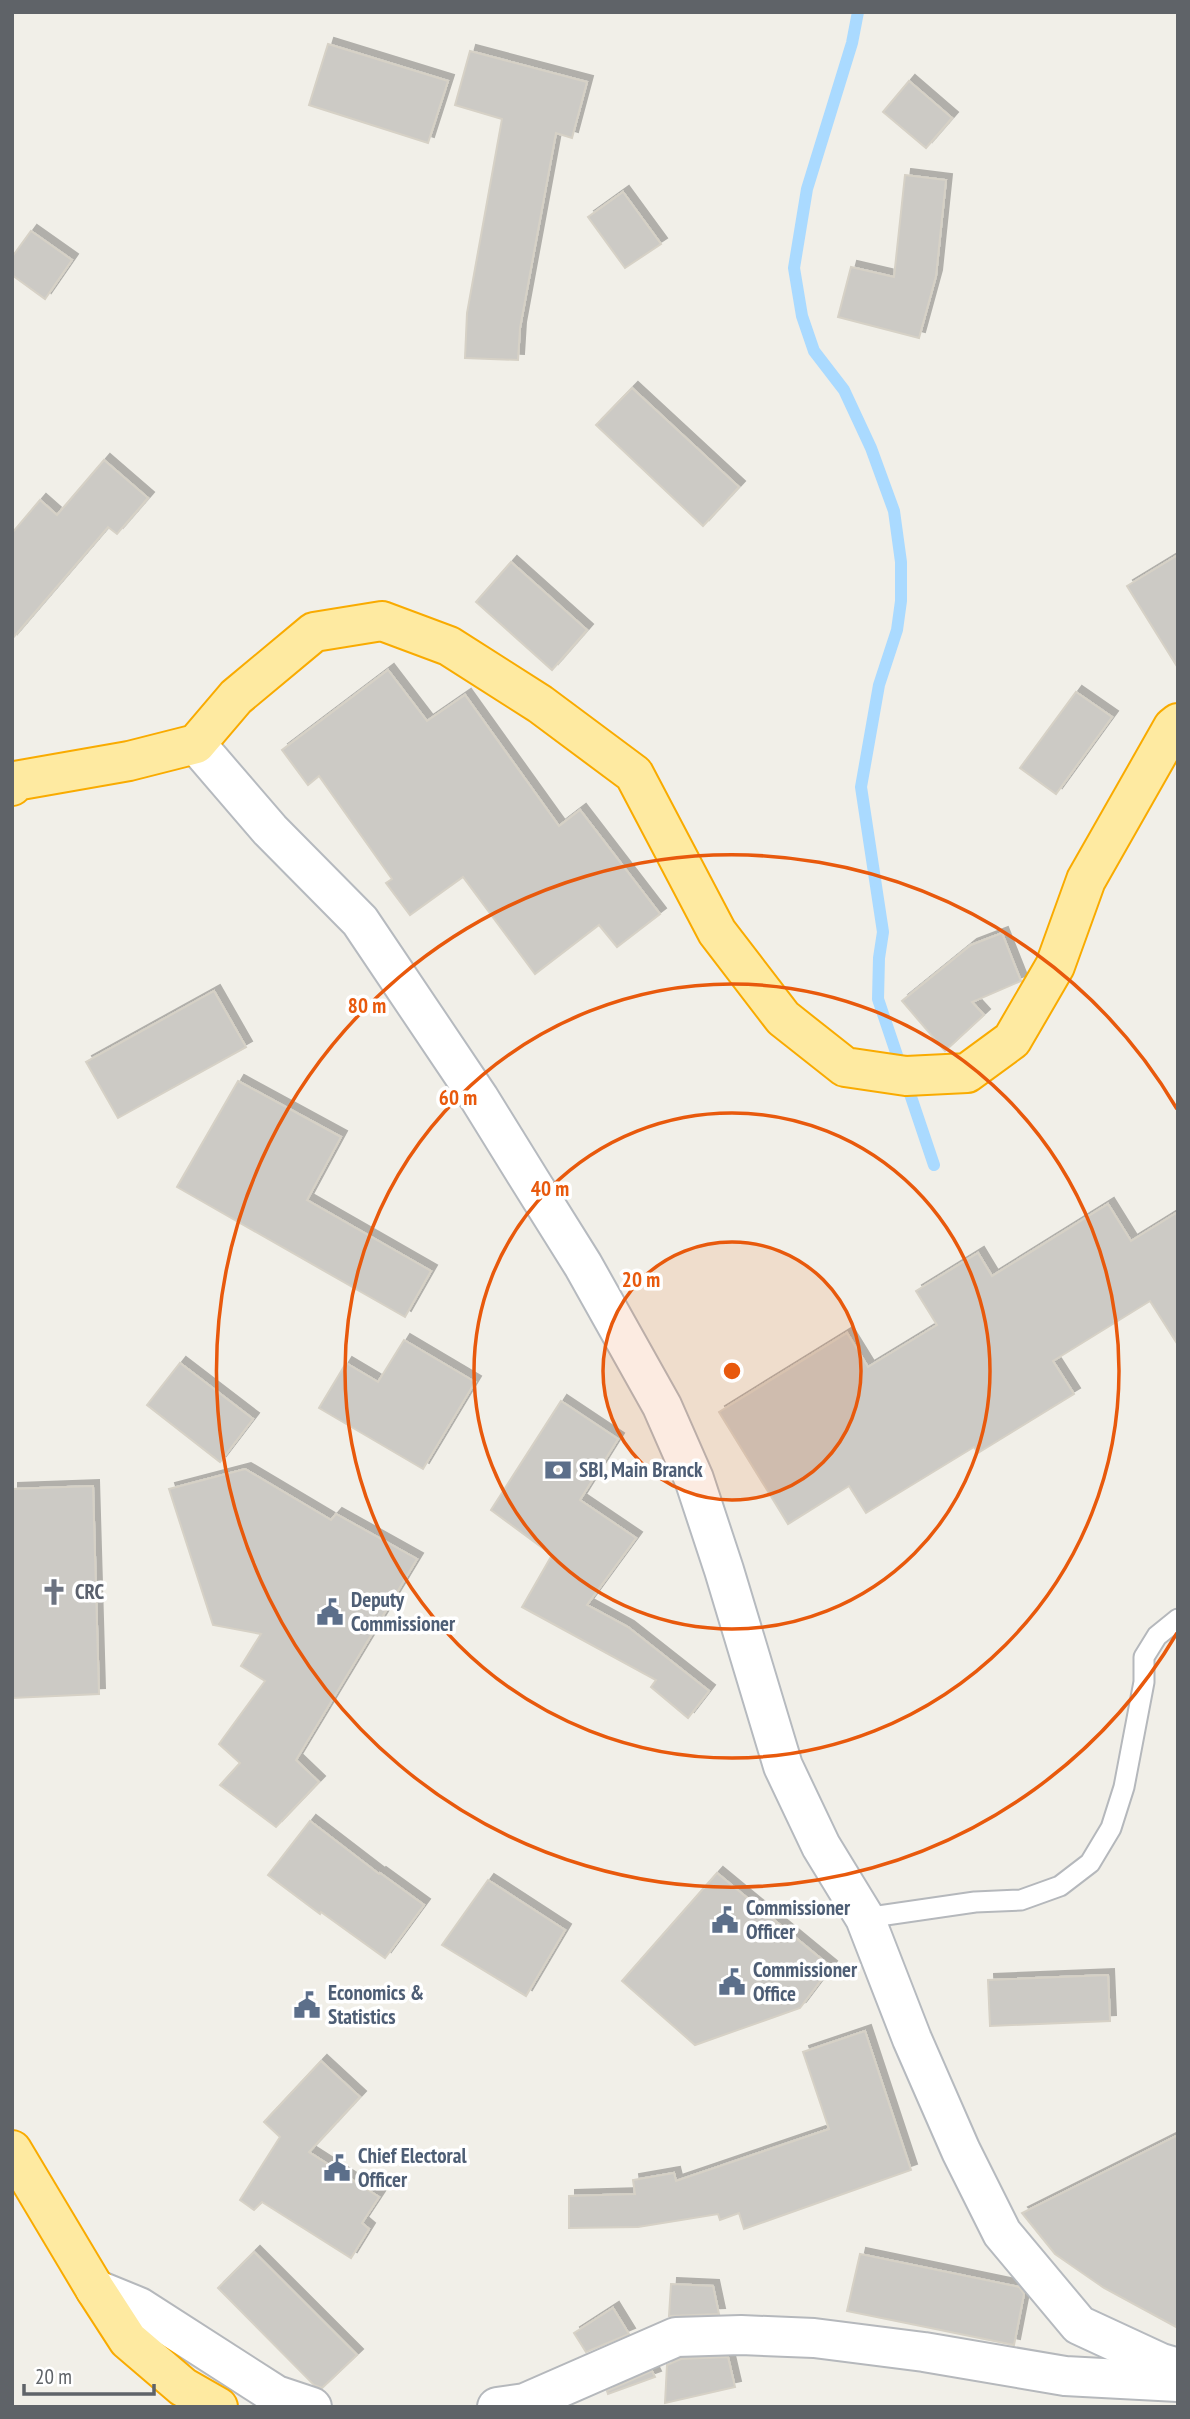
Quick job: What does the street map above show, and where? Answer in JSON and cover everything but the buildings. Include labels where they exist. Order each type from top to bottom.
[{"type":"highway","points":[[13,782],[129,761],[196,744],[236,697],[314,632],[382,621],[449,646],[540,704],[634,774],[717,932],[783,1018],[845,1067],[906,1076],[967,1073],[1012,1040],[1055,966],[1086,880],[1173,727],[1178,723]]},
{"type":"highway","points":[[12,2150],[128,2340],[183,2388],[218,2407]]},
{"type":"main road","points":[[196,744],[270,831],[360,921],[479,1097],[583,1265],[662,1406],[694,1479],[783,1766],[821,1846],[865,1918],[912,2039],[1002,2233],[1079,2325],[1161,2363],[1178,2368]]},
{"type":"main road","points":[[95,2289],[139,2307],[276,2395],[312,2407]]},
{"type":"main road","points":[[497,2407],[525,2403],[676,2337],[741,2335],[814,2338],[924,2352],[1065,2376],[1178,2382]]},
{"type":"lane","points":[[865,1918],[975,1902],[1021,1900],[1060,1886],[1090,1863],[1111,1828],[1124,1787],[1144,1682],[1144,1657],[1157,1636],[1178,1619]]},
{"type":"waterway","points":[[858,12],[852,43],[807,189],[794,268],[802,316],[814,351],[844,390],[871,448],[894,511],[901,562],[901,601],[897,630],[879,685],[861,787],[883,932],[878,999],[934,1165]]},
{"type":"place","name":"SBI, Main Branck","points":[[558,1470]]},
{"type":"place","name":"CRC","points":[[54,1592]]},
{"type":"place","name":"Deputy Commissioner","points":[[330,1612]]},
{"type":"place","name":"Commissioner Officer","points":[[725,1920]]},
{"type":"place","name":"Commissioner Office","points":[[732,1982]]},
{"type":"place","name":"Economics & Statistics","points":[[307,2005]]},
{"type":"place","name":"Chief Electoral Officer","points":[[337,2168]]}]
